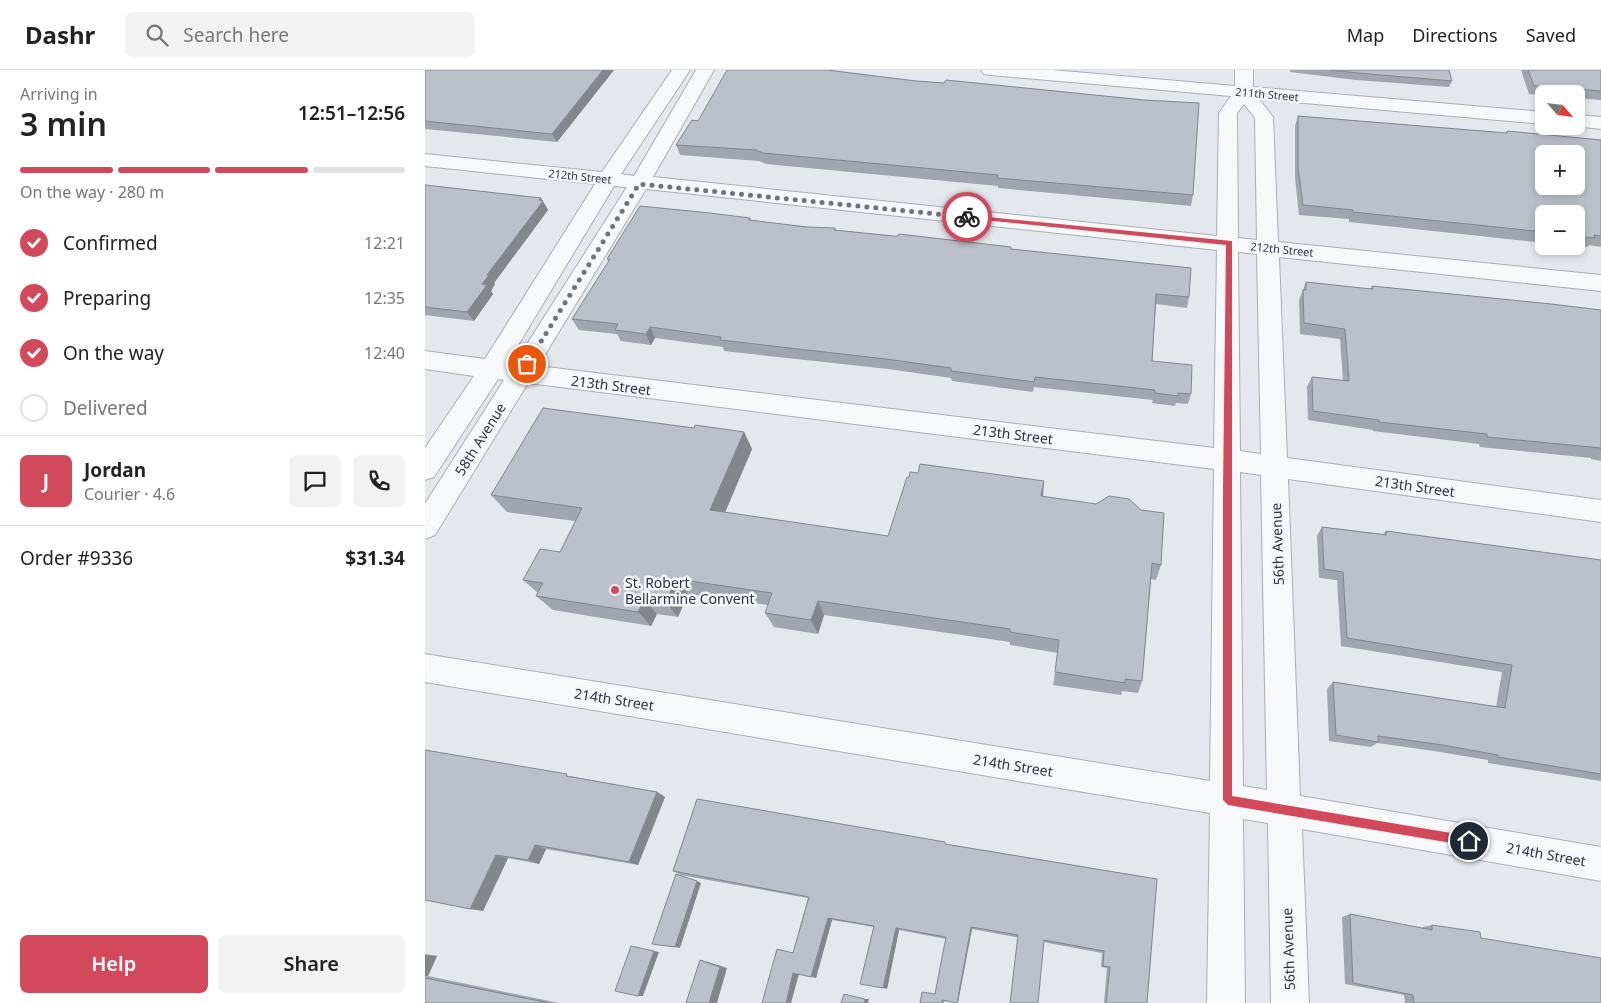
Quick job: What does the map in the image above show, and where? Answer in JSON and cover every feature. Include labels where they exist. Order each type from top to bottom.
[{"type":"street","name":"58th Avenue","points":[[425,469],[493,368],[608,179],[681,70]]},
{"type":"street","name":"58th Avenue","points":[[425,527],[639,184],[705,70]]},
{"type":"street","name":"211th Street","points":[[990,70],[1244,81],[1535,117]]},
{"type":"street","points":[[1226,1003],[1229,113],[1244,81]]},
{"type":"street","name":"56th Avenue","points":[[1244,81],[1264,117],[1290,1003]]},
{"type":"street","points":[[1585,122],[1601,123]]},
{"type":"street","name":"212th Street","points":[[425,160],[608,179],[639,184],[1229,243],[1601,283]]},
{"type":"street","name":"213th Street","points":[[425,360],[1227,460],[1601,511]]},
{"type":"street","name":"214th Street","points":[[425,668],[1228,800],[1601,864]]},
{"type":"building","points":[[425,70],[603,70],[552,134],[425,121]]},
{"type":"building","points":[[727,70],[827,70],[916,81],[944,83],[946,80],[1144,100],[1199,103],[1193,195],[997,178],[998,175],[763,153],[756,150],[676,145],[692,120],[698,121]]},
{"type":"building","points":[[1330,70],[1449,70],[1452,81],[1358,73]]},
{"type":"building","points":[[1528,70],[1601,70],[1601,91],[1585,90],[1585,85],[1534,86]]},
{"type":"building","points":[[1298,116],[1507,133],[1507,131],[1601,140],[1601,236],[1594,235],[1595,238],[1585,237],[1585,205],[1535,205],[1535,231],[1303,205],[1298,167]]},
{"type":"building","points":[[425,185],[541,198],[539,200],[543,201],[487,275],[489,275],[482,284],[487,285],[467,312],[425,307]]},
{"type":"building","points":[[640,206],[750,218],[749,220],[807,227],[835,228],[834,230],[893,236],[898,236],[899,234],[1011,247],[1011,249],[1191,268],[1189,297],[1156,294],[1152,361],[1192,365],[1191,394],[1178,393],[1178,396],[1155,393],[1155,390],[1035,377],[1034,382],[951,371],[951,368],[886,359],[720,340],[721,337],[650,327],[646,334],[615,330],[618,324],[572,319],[610,259],[607,259]]},
{"type":"building","points":[[1306,282],[1373,289],[1372,286],[1601,310],[1601,448],[1487,437],[1487,434],[1379,422],[1379,420],[1313,411],[1312,377],[1349,381],[1345,329],[1304,323],[1303,290],[1306,290]]},
{"type":"building","points":[[543,408],[694,428],[695,425],[744,432],[710,510],[888,536],[907,477],[909,477],[910,472],[918,473],[920,464],[1044,481],[1041,496],[1096,504],[1109,496],[1129,499],[1141,510],[1164,513],[1161,565],[1152,563],[1142,681],[1125,679],[1125,683],[1055,672],[1059,640],[1010,632],[1010,629],[818,601],[811,620],[765,613],[772,593],[676,579],[666,603],[644,600],[638,612],[536,596],[543,583],[523,580],[540,549],[560,552],[582,508],[491,495]]},
{"type":"building","points":[[1322,527],[1386,535],[1386,531],[1601,560],[1601,774],[1498,757],[1498,755],[1443,745],[1378,736],[1378,742],[1336,735],[1333,682],[1505,708],[1512,665],[1347,638],[1343,572],[1324,569]]},
{"type":"building","points":[[425,750],[567,774],[566,776],[657,792],[629,862],[535,845],[528,860],[496,855],[470,909],[425,900]]},
{"type":"building","points":[[697,799],[945,842],[945,844],[1157,879],[1147,1003],[1106,1003],[1110,967],[1103,966],[1104,951],[1044,940],[1038,1003],[1010,1003],[1018,935],[971,927],[957,1003],[942,1000],[942,1003],[920,1003],[922,992],[935,994],[946,937],[896,928],[883,988],[860,984],[874,926],[828,918],[811,977],[793,973],[786,1003],[762,1003],[777,949],[793,953],[809,897],[673,871]]},
{"type":"building","points":[[676,874],[697,881],[675,947],[652,944]]},
{"type":"building","points":[[1350,914],[1432,930],[1432,925],[1480,932],[1481,938],[1601,958],[1601,1003],[1414,1003],[1413,995],[1353,983]]},
{"type":"building","points":[[631,946],[654,951],[638,996],[615,991]]},
{"type":"building","points":[[700,960],[720,967],[709,1003],[686,1003]]},
{"type":"building","points":[[425,978],[549,1003],[425,1003]]},
{"type":"building","points":[[844,994],[865,999],[864,1003],[841,1003]]},
{"type":"way so far","points":[[527,364],[639,184],[967,217]]},
{"type":"place","name":"St. Robert Bellarmine Convent","points":[[615,590]]},
{"type":"route","points":[[967,217],[1229,243],[1227,490],[1228,800],[1469,841]]}]
